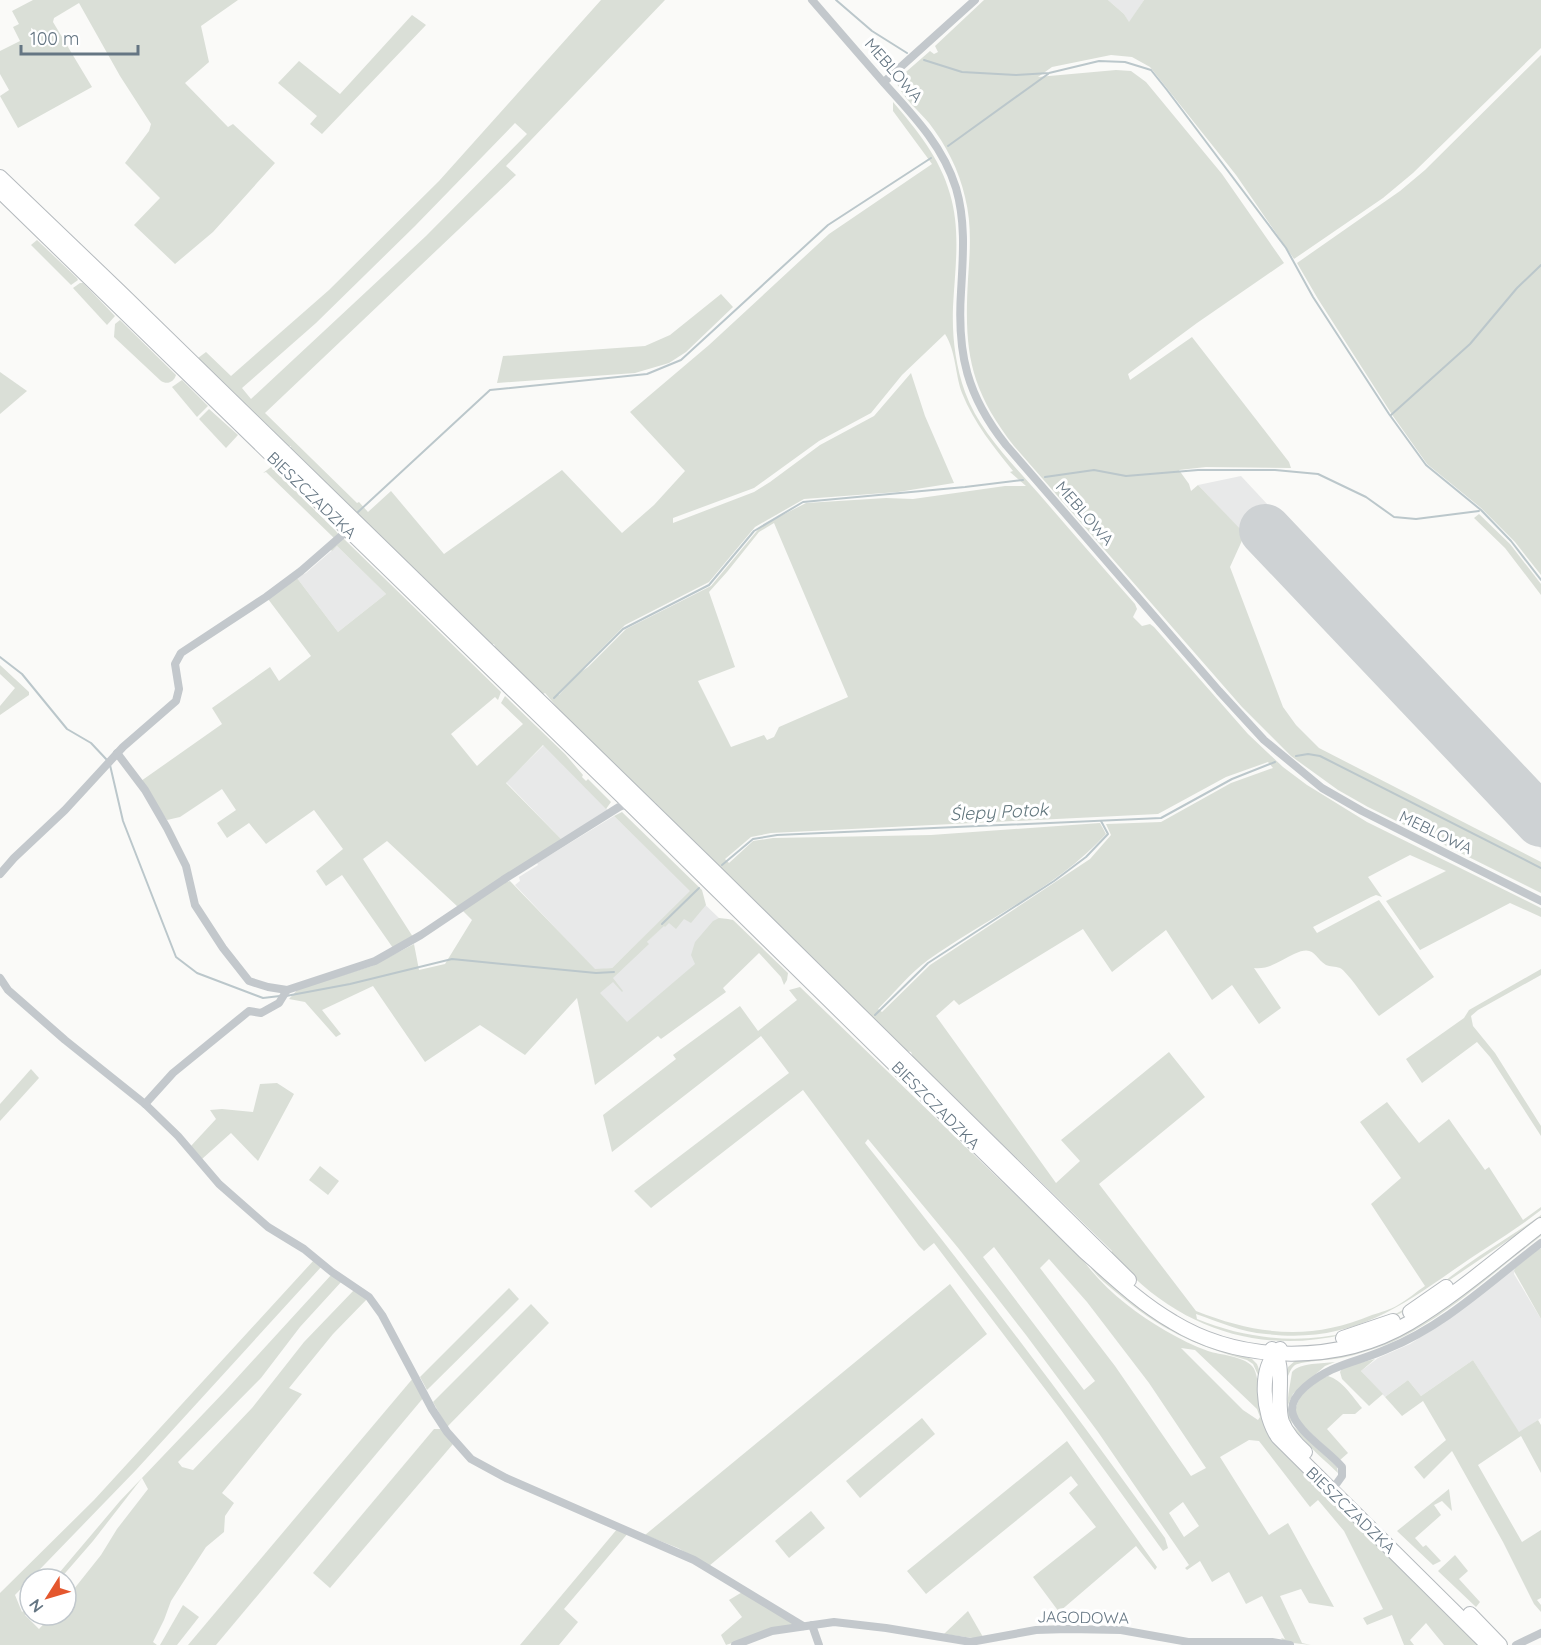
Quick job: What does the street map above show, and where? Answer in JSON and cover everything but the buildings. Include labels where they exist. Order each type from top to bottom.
[{"type":"main road","name":"BIESZCZADZKA","points":[[0,177],[121,292],[1136,1286],[1160,1306],[1183,1320],[1241,1340],[1276,1348]]},
{"type":"main road","name":"BIESZCZADZKA","points":[[0,191],[1084,1251],[1139,1298],[1174,1323],[1235,1346],[1276,1348]]},
{"type":"main road","points":[[1276,1348],[1327,1342],[1358,1335],[1393,1322],[1539,1226]]},
{"type":"main road","points":[[1276,1348],[1302,1353],[1327,1351],[1369,1341],[1408,1323],[1444,1299],[1539,1226]]},
{"type":"main road","points":[[1235,1346],[1250,1353],[1273,1377],[1302,1353]]},
{"type":"main road","name":"BIESZCZADZKA","points":[[1276,1348],[1279,1359],[1273,1377],[1269,1417],[1274,1431],[1283,1443],[1488,1645]]},
{"type":"main road","name":"BIESZCZADZKA","points":[[1273,1377],[1280,1412],[1294,1442],[1500,1645]]},
{"type":"street","name":"MEBLOWA","points":[[812,0],[915,117],[936,145],[947,166],[956,188],[961,212],[963,239],[960,313],[963,359],[977,403],[1006,445],[1236,710],[1276,752],[1343,801],[1541,901]]},
{"type":"street","points":[[884,82],[975,0]]},
{"type":"street","points":[[0,874],[131,739],[176,701],[179,689],[175,664],[180,653],[302,571],[348,530]]},
{"type":"street","points":[[115,756],[145,789],[167,828],[186,866],[195,905],[223,948],[249,981],[287,991],[375,961],[421,935],[624,803],[625,789],[619,779]]},
{"type":"street","name":"BIESZCZADZKA","points":[[624,803],[639,804],[649,809]]},
{"type":"street","points":[[0,978],[9,990],[60,1035],[145,1104],[178,1136],[219,1184],[267,1227],[304,1249],[332,1272],[369,1297],[382,1315],[432,1409],[458,1448],[471,1459],[506,1478],[694,1560],[807,1625],[819,1645]]},
{"type":"street","points":[[145,1104],[173,1073],[225,1029],[249,1011],[261,1013],[279,1003],[287,991]]},
{"type":"street","points":[[1337,1483],[1343,1474],[1341,1467],[1295,1421],[1292,1407],[1297,1395],[1330,1368],[1384,1351],[1427,1328],[1541,1243]]},
{"type":"street","name":"JAGODOWA","points":[[735,1645],[768,1632],[807,1625],[846,1623],[971,1642],[1037,1630],[1085,1629],[1121,1630],[1188,1642],[1272,1642],[1290,1645]]},
{"type":"street","points":[[1516,1645],[1541,1633]]},
{"type":"shaded area","points":[[33,0],[238,0],[201,26],[209,62],[185,83],[228,127],[233,124],[275,163],[213,232],[175,264],[134,225],[160,198],[125,163],[149,131],[151,124],[120,76],[79,3],[54,18],[53,22],[92,87],[18,128],[0,96],[9,90],[0,74],[0,51],[20,41],[13,27],[19,24],[12,11]]},
{"type":"shaded area","points":[[601,0],[665,0],[506,166],[516,175],[265,413],[368,512],[391,491],[444,554],[562,470],[622,533],[654,505],[685,471],[630,412],[709,345],[829,234],[932,164],[893,111],[893,102],[934,156],[950,194],[956,236],[954,339],[959,371],[971,406],[997,446],[1135,604],[1137,609],[1133,617],[1142,626],[1150,624],[1154,627],[1248,734],[1283,767],[1307,785],[1367,822],[1541,908],[1541,917],[1510,903],[1420,950],[1386,901],[1446,871],[1410,855],[1368,877],[1382,897],[1376,895],[1371,897],[1313,927],[1317,933],[1379,900],[1434,977],[1379,1016],[1344,971],[1338,967],[1326,965],[1310,951],[1301,951],[1270,966],[1254,968],[1281,1008],[1259,1024],[1232,985],[1212,1000],[1166,930],[1112,972],[1083,929],[959,1005],[954,1000],[936,1016],[1056,1183],[1080,1161],[1061,1140],[1169,1052],[1205,1097],[1099,1184],[1196,1311],[1219,1319],[1262,1330],[1284,1332],[1327,1329],[1392,1308],[1425,1286],[1371,1204],[1401,1178],[1360,1122],[1387,1102],[1419,1143],[1449,1119],[1485,1170],[1489,1167],[1523,1220],[1541,1207],[1541,1210],[1408,1300],[1365,1322],[1343,1329],[1294,1336],[1266,1334],[1230,1326],[1196,1314],[1197,1319],[1222,1328],[1274,1338],[1300,1339],[1326,1336],[1372,1325],[1361,1329],[1322,1339],[1283,1341],[1245,1337],[1208,1326],[1173,1308],[1141,1284],[1111,1253],[1112,1251],[913,1057],[911,1052],[907,1051],[656,806],[655,802],[653,803],[566,718],[545,693],[543,694],[496,649],[494,644],[491,645],[290,448],[291,446],[287,446],[198,358],[206,352],[231,376],[329,290],[439,181]],"holes":[[[515,123],[527,134],[426,236],[251,399],[242,388],[316,323]],[[945,334],[949,341],[962,393],[972,414],[1013,471],[1010,472],[1026,486],[1005,486],[913,499],[886,498],[806,503],[761,526],[711,586],[626,629],[559,695],[557,694],[625,625],[709,582],[755,527],[804,499],[898,492],[954,483],[925,416],[911,373],[874,416],[820,445],[770,482],[754,492],[673,523],[673,518],[754,488],[819,441],[871,413],[902,375]],[[774,523],[848,697],[779,727],[774,737],[767,740],[764,735],[731,747],[698,681],[735,667],[709,592],[759,532]],[[1268,762],[1273,768],[1231,783],[1161,822],[1106,824],[1111,835],[1090,859],[930,965],[882,1012],[878,1009],[921,965],[1044,887],[1087,853],[1106,834],[1100,823],[931,835],[773,838],[753,841],[729,863],[725,859],[751,837],[771,833],[1158,814],[1226,777]]]},
{"type":"shaded area","points":[[984,0],[1108,0],[1124,14],[1129,22],[1144,0],[1541,0],[1541,48],[1413,173],[1383,198],[1294,259],[1236,175],[1150,67],[1132,57],[1111,55],[1052,67],[1038,77],[1116,70],[1131,71],[1146,82],[1222,174],[1284,263],[1128,374],[1130,380],[1192,337],[1289,462],[1291,468],[1206,467],[1179,470],[1191,491],[1198,485],[1245,534],[1230,567],[1283,707],[1296,725],[1319,748],[1541,862],[1541,893],[1368,807],[1338,790],[1291,756],[1242,707],[1014,446],[987,406],[973,368],[969,348],[967,304],[970,227],[962,187],[941,140],[897,84],[899,78],[930,51],[934,54],[938,52],[935,46]]},
{"type":"shaded area","points":[[1108,0],[1144,0],[1129,23],[1124,14]]},
{"type":"shaded area","points":[[412,15],[426,25],[322,134],[310,124],[317,116],[278,83],[299,61],[340,94]]},
{"type":"shaded area","points":[[1541,55],[1541,575],[1515,542],[1481,508],[1427,464],[1393,416],[1297,263],[1400,191],[1425,170]]},
{"type":"shaded area","points":[[37,240],[78,280],[71,285],[31,245]]},
{"type":"shaded area","points":[[83,283],[115,316],[107,325],[73,288]]},
{"type":"shaded area","points":[[721,294],[733,307],[686,352],[669,363],[635,373],[497,383],[503,356],[645,346],[670,335]]},
{"type":"shaded area","points":[[120,320],[176,375],[172,381],[166,383],[161,381],[114,337],[115,324]]},
{"type":"shaded area","points":[[0,372],[27,391],[0,414]]},
{"type":"shaded area","points":[[182,380],[208,406],[197,417],[172,387]]},
{"type":"shaded area","points":[[209,409],[238,435],[226,448],[199,419]]},
{"type":"shaded area","points":[[271,467],[335,530],[339,535],[335,539],[266,472],[263,473]]},
{"type":"shaded area","points":[[1241,476],[1541,797],[1541,849],[1198,485]]},
{"type":"shaded area","points":[[1479,514],[1510,544],[1541,584],[1541,595],[1505,548],[1474,518]]},
{"type":"shaded area","points":[[343,538],[501,692],[498,700],[495,697],[451,734],[477,766],[523,724],[501,703],[505,696],[565,754],[586,781],[588,779],[611,802],[606,809],[543,745],[506,783],[563,841],[458,907],[387,841],[363,859],[413,937],[393,948],[342,875],[326,886],[316,871],[343,849],[314,810],[266,844],[249,823],[227,838],[217,823],[236,810],[222,789],[180,817],[167,820],[141,781],[222,724],[212,708],[270,667],[279,681],[311,656],[268,599],[297,578],[338,632],[386,594],[337,546],[332,551],[330,549]]},
{"type":"shaded area","points":[[337,546],[386,594],[338,632],[297,578]]},
{"type":"shaded area","points":[[0,665],[29,692],[29,695],[0,715],[0,706],[15,688],[0,674]]},
{"type":"shaded area","points":[[544,745],[609,811],[563,841],[506,782]]},
{"type":"shaded area","points":[[622,812],[702,890],[706,905],[691,923],[684,919],[676,929],[669,923],[647,942],[649,944],[613,978],[622,992],[613,982],[600,993],[627,1022],[695,964],[691,955],[695,942],[713,921],[719,918],[733,920],[788,973],[784,985],[781,977],[759,953],[723,988],[726,992],[661,1039],[658,1036],[595,1085],[577,998],[525,1055],[480,1025],[425,1062],[373,986],[322,1010],[341,1034],[336,1037],[305,1002],[289,999],[298,989],[372,966],[414,944],[419,970],[445,964],[472,920],[463,911],[501,884],[510,881],[595,969],[612,968],[690,891],[614,816]]},
{"type":"shaded area","points":[[614,816],[691,891],[612,968],[595,970],[515,885],[520,881],[519,877],[538,865],[537,863]]},
{"type":"shaded area","points":[[695,895],[720,919],[699,963],[628,1024],[596,992]]},
{"type":"shaded area","points":[[1541,969],[1541,975],[1471,1016],[1473,1026],[1495,1053],[1541,1126],[1541,1136],[1490,1057],[1477,1042],[1422,1083],[1406,1059],[1464,1018],[1469,1010]]},
{"type":"shaded area","points":[[800,987],[1083,1260],[1100,1281],[1121,1300],[1154,1324],[1182,1340],[1208,1351],[1243,1360],[1252,1366],[1257,1378],[1261,1380],[1263,1412],[1481,1645],[1444,1645],[1426,1623],[1410,1640],[1414,1645],[1404,1645],[1392,1615],[1367,1625],[1363,1618],[1383,1609],[1344,1531],[1318,1500],[1310,1507],[1259,1441],[1249,1440],[1220,1457],[1269,1535],[1288,1523],[1334,1607],[1309,1603],[1301,1589],[1280,1596],[1302,1643],[1311,1645],[1284,1642],[1281,1638],[1285,1639],[1262,1596],[1246,1604],[1229,1572],[1212,1582],[1200,1561],[1187,1570],[1185,1568],[1189,1565],[1098,1432],[959,1249],[868,1139],[865,1143],[1018,1338],[1165,1538],[1168,1548],[1163,1551],[1061,1410],[934,1243],[924,1251],[919,1246],[803,1090],[651,1208],[634,1191],[789,1073],[761,1036],[612,1152],[603,1115],[676,1059],[673,1055],[740,1006],[758,1031],[797,1000],[789,990]],"holes":[[[994,1247],[1095,1381],[1084,1390],[983,1257]],[[1049,1259],[1087,1302],[1149,1383],[1206,1468],[1191,1476],[1115,1366],[1040,1268]],[[1181,1348],[1195,1350],[1257,1409],[1260,1417],[1258,1420],[1243,1410]],[[1183,1502],[1199,1526],[1184,1537],[1169,1513]]]},
{"type":"shaded area","points":[[31,1069],[39,1078],[0,1121],[0,1104]]},
{"type":"shaded area","points":[[277,1083],[294,1094],[258,1161],[231,1133],[202,1159],[190,1147],[216,1119],[210,1110],[253,1112],[260,1084]]},
{"type":"shaded area","points":[[320,1166],[339,1181],[328,1195],[309,1180]]},
{"type":"shaded area","points":[[1541,1215],[1541,1218],[1401,1313],[1381,1321],[1426,1295],[1474,1259]]},
{"type":"shaded area","points":[[1541,1232],[1541,1236],[1466,1296],[1426,1324],[1385,1345],[1336,1359],[1295,1365],[1288,1376],[1285,1376],[1288,1367],[1296,1360],[1366,1348]]},
{"type":"shaded area","points":[[1541,1249],[1541,1319],[1514,1271]]},
{"type":"shaded area","points":[[314,1260],[322,1266],[136,1470],[42,1567],[26,1567],[94,1500]]},
{"type":"shaded area","points":[[1086,1260],[1222,1350],[1252,1359],[1257,1364],[1261,1375],[1258,1375],[1253,1364],[1247,1360],[1211,1349],[1162,1326],[1104,1282]]},
{"type":"shaded area","points":[[1515,1268],[1514,1274],[1541,1319],[1541,1418],[1519,1433],[1473,1360],[1421,1396],[1408,1380],[1385,1397],[1361,1371],[1378,1358],[1410,1344],[1449,1319]]},
{"type":"shaded area","points":[[332,1274],[342,1281],[300,1327],[261,1378],[178,1462],[182,1467],[193,1470],[252,1408],[304,1342],[355,1289],[368,1298],[333,1334],[289,1388],[302,1394],[222,1493],[234,1503],[225,1516],[224,1532],[206,1547],[171,1601],[153,1642],[157,1645],[0,1645],[0,1593],[18,1575],[18,1592],[15,1595],[18,1602],[18,1627],[37,1627],[39,1629],[41,1627],[78,1627],[78,1584],[148,1489],[142,1478],[70,1567],[64,1567],[120,1501]]},
{"type":"shaded area","points":[[950,1284],[987,1334],[709,1566],[678,1548],[645,1535]]},
{"type":"shaded area","points":[[509,1288],[519,1299],[427,1390],[420,1377]]},
{"type":"shaded area","points":[[531,1304],[549,1323],[447,1427],[433,1402]]},
{"type":"shaded area","points":[[1375,1359],[1361,1371],[1383,1394],[1369,1406],[1342,1379],[1340,1372],[1343,1367]]},
{"type":"shaded area","points":[[1473,1360],[1519,1432],[1538,1420],[1541,1425],[1541,1473],[1521,1436],[1478,1465],[1522,1542],[1541,1530],[1541,1598],[1537,1600],[1541,1605],[1541,1612],[1534,1604],[1503,1542],[1452,1451],[1424,1479],[1414,1467],[1446,1440],[1423,1401],[1402,1416],[1385,1397],[1408,1380],[1421,1396]]},
{"type":"shaded area","points":[[1335,1362],[1325,1366],[1293,1394],[1288,1405],[1292,1372],[1301,1366]]},
{"type":"shaded area","points":[[1328,1376],[1342,1385],[1362,1408],[1355,1414],[1343,1414],[1327,1429],[1348,1453],[1340,1460],[1298,1421],[1295,1410],[1300,1396],[1322,1378]]},
{"type":"shaded area","points":[[414,1377],[424,1397],[216,1645],[188,1645]]},
{"type":"shaded area","points":[[922,1418],[935,1434],[860,1498],[846,1481]]},
{"type":"shaded area","points":[[1293,1426],[1337,1467],[1338,1473],[1309,1446]]},
{"type":"shaded area","points":[[434,1429],[442,1429],[453,1444],[330,1588],[313,1573]]},
{"type":"shaded area","points":[[1067,1441],[1157,1567],[1155,1570],[1136,1546],[1059,1612],[1033,1577],[1096,1527],[1069,1493],[1078,1485],[1071,1476],[926,1594],[907,1571]]},
{"type":"shaded area","points":[[1449,1489],[1452,1511],[1442,1501],[1434,1505],[1441,1515],[1415,1538],[1423,1547],[1426,1545],[1441,1561],[1433,1565],[1397,1531]]},
{"type":"shaded area","points":[[811,1511],[825,1528],[789,1558],[775,1541]]},
{"type":"shaded area","points":[[618,1528],[629,1532],[564,1609],[578,1622],[559,1645],[520,1645]]},
{"type":"shaded area","points":[[1455,1555],[1468,1571],[1459,1579],[1480,1602],[1476,1607],[1438,1571]]},
{"type":"shaded area","points":[[744,1591],[795,1625],[726,1645],[721,1635],[742,1617],[729,1600]]},
{"type":"shaded area","points":[[183,1605],[199,1617],[177,1645],[160,1645]]},
{"type":"shaded area","points":[[968,1611],[983,1637],[980,1639],[944,1634]]},
{"type":"waterway","points":[[836,0],[872,31],[907,53]]},
{"type":"waterway","points":[[924,60],[962,72],[1016,75],[1049,73],[1099,61],[1125,62],[1151,70],[1286,248],[1313,297],[1389,414],[1426,465],[1481,510],[1511,541],[1541,580]]},
{"type":"waterway","points":[[948,146],[1048,74]]},
{"type":"waterway","points":[[358,512],[490,390],[647,374],[681,360],[828,225],[931,158]]},
{"type":"waterway","points":[[1391,415],[1470,344],[1517,288],[1541,265]]},
{"type":"waterway","points":[[1045,477],[1094,470],[1126,476],[1198,470],[1275,470],[1318,474],[1366,497],[1394,517],[1416,519],[1479,511]]},
{"type":"waterway","points":[[554,698],[623,629],[709,585],[754,531],[803,502],[1023,480]]},
{"type":"waterway","points":[[0,657],[22,674],[67,729],[91,743],[107,760]]},
{"type":"waterway","name":"Ślepy Potok","points":[[1296,756],[1308,754],[1320,756],[1541,868]]},
{"type":"waterway","name":"Ślepy Potok","points":[[722,865],[753,839],[777,835],[1161,818],[1232,779],[1275,762]]},
{"type":"waterway","points":[[110,765],[123,821],[176,957],[197,973],[263,998],[280,996]]},
{"type":"waterway","points":[[875,1015],[928,963],[1054,881],[1086,857],[1108,834],[1101,821]]},
{"type":"waterway","points":[[662,924],[699,888]]},
{"type":"waterway","points":[[286,996],[350,984],[452,959],[596,973],[614,972]]},
{"type":"runway","points":[[1265,530],[1541,821]]}]
